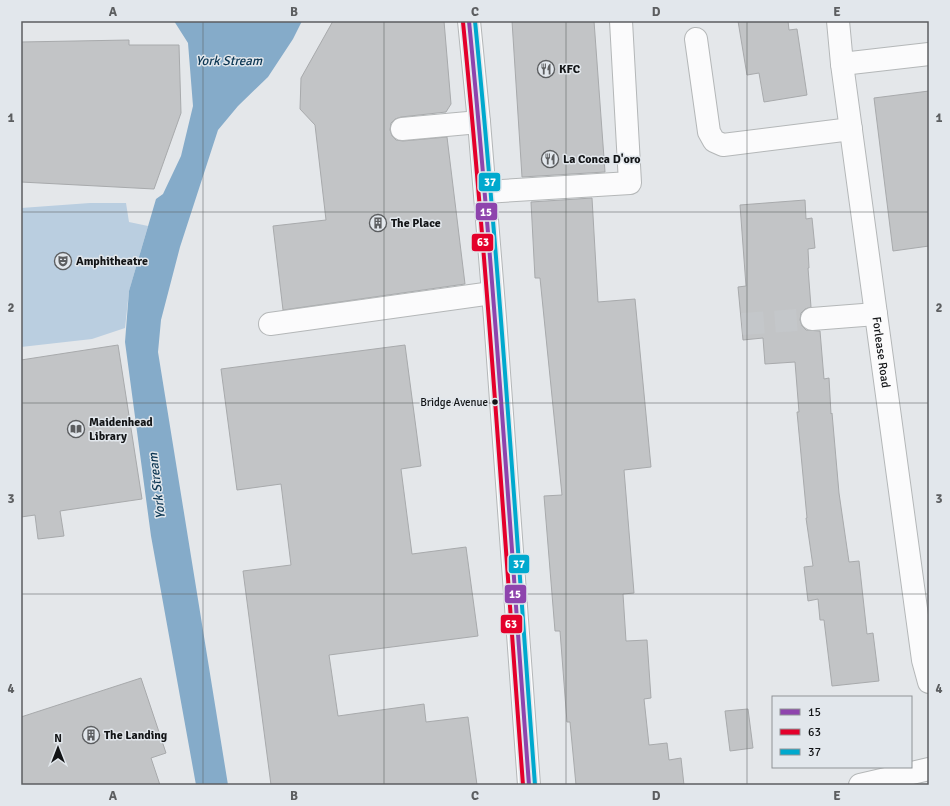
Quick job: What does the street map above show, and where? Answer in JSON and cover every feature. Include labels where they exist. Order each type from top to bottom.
[{"type":"street","points":[[469,21],[485,192],[530,785]]},
{"type":"street","points":[[485,192],[630,183],[622,21]]},
{"type":"street","name":"Forlease Road","points":[[838,21],[842,64],[923,660],[929,682]]},
{"type":"street","points":[[696,39],[709,132],[714,141],[723,145],[851,129]]},
{"type":"street","points":[[842,64],[929,54]]},
{"type":"street","points":[[402,129],[479,122]]},
{"type":"street","points":[[270,324],[492,294]]},
{"type":"street","points":[[812,319],[876,314]]},
{"type":"street","points":[[860,785],[929,769]]},
{"type":"shaded area","points":[[90,203],[126,203],[129,222],[148,226],[129,291],[125,328],[92,339],[21,347],[21,208]]},
{"type":"water","name":"York Stream","points":[[174,21],[302,21],[293,39],[268,77],[238,106],[218,130],[180,247],[161,320],[158,352],[228,785],[196,785],[151,536],[125,342],[129,291],[156,199],[163,194],[181,156],[193,106],[188,43]]},
{"type":"building","name":"The Place","points":[[333,21],[444,21],[451,104],[446,112],[395,119],[391,123],[390,130],[392,136],[396,140],[403,141],[447,137],[465,284],[283,310],[273,226],[326,220],[315,125],[300,109],[301,78]]},
{"type":"building","points":[[512,21],[594,21],[605,172],[522,177]]},
{"type":"building","points":[[738,21],[788,21],[789,30],[797,29],[807,95],[764,102],[759,73],[747,75]]},
{"type":"building","points":[[129,40],[129,45],[179,45],[181,113],[154,189],[21,182],[21,42]]},
{"type":"building","points":[[929,91],[929,246],[893,251],[874,98]]},
{"type":"building","points":[[592,198],[598,302],[635,299],[651,467],[624,470],[634,593],[623,594],[626,641],[647,640],[651,698],[644,699],[649,745],[667,743],[669,760],[681,758],[684,785],[576,785],[570,722],[567,722],[560,631],[555,631],[544,496],[562,495],[540,278],[535,278],[531,202]]},
{"type":"building","points":[[805,200],[806,219],[812,218],[815,248],[808,249],[811,307],[805,309],[801,313],[800,320],[802,326],[806,330],[820,331],[824,379],[829,378],[839,493],[849,562],[859,561],[867,634],[873,633],[879,681],[832,686],[824,620],[820,620],[818,599],[808,601],[804,567],[813,566],[806,518],[797,412],[799,412],[795,362],[765,364],[763,338],[743,340],[738,287],[746,286],[740,205]]},
{"type":"building","name":"Maidenhead Library","points":[[118,345],[142,499],[60,511],[64,536],[38,539],[35,515],[21,517],[21,360]]},
{"type":"building","points":[[405,345],[421,466],[401,469],[412,554],[466,547],[478,636],[329,655],[338,716],[424,704],[426,722],[468,717],[477,785],[271,785],[243,571],[291,565],[281,484],[237,490],[221,369]]},
{"type":"building","name":"The Landing","points":[[141,678],[166,753],[151,758],[160,785],[21,785],[21,717]]},
{"type":"building","points":[[748,709],[753,748],[730,751],[725,711]]},
{"type":"tunnel","points":[[742,324],[812,319]]},
{"type":"transit line","name":"15","points":[[469,21],[494,307],[529,785]]},
{"type":"transit line","name":"37","points":[[475,21],[500,307],[535,785]]},
{"type":"transit line","name":"63","points":[[463,22],[488,308],[523,785]]},
{"type":"place","name":"KFC","points":[[546,69]]},
{"type":"place","name":"La Conca D'oro","points":[[550,159]]},
{"type":"place","name":"The Place","points":[[378,223]]},
{"type":"place","name":"Amphitheatre","points":[[63,261]]},
{"type":"place","name":"Bridge Avenue","points":[[495,402]]},
{"type":"place","name":"Maidenhead Library","points":[[76,429]]},
{"type":"place","name":"The Landing","points":[[91,735]]}]
